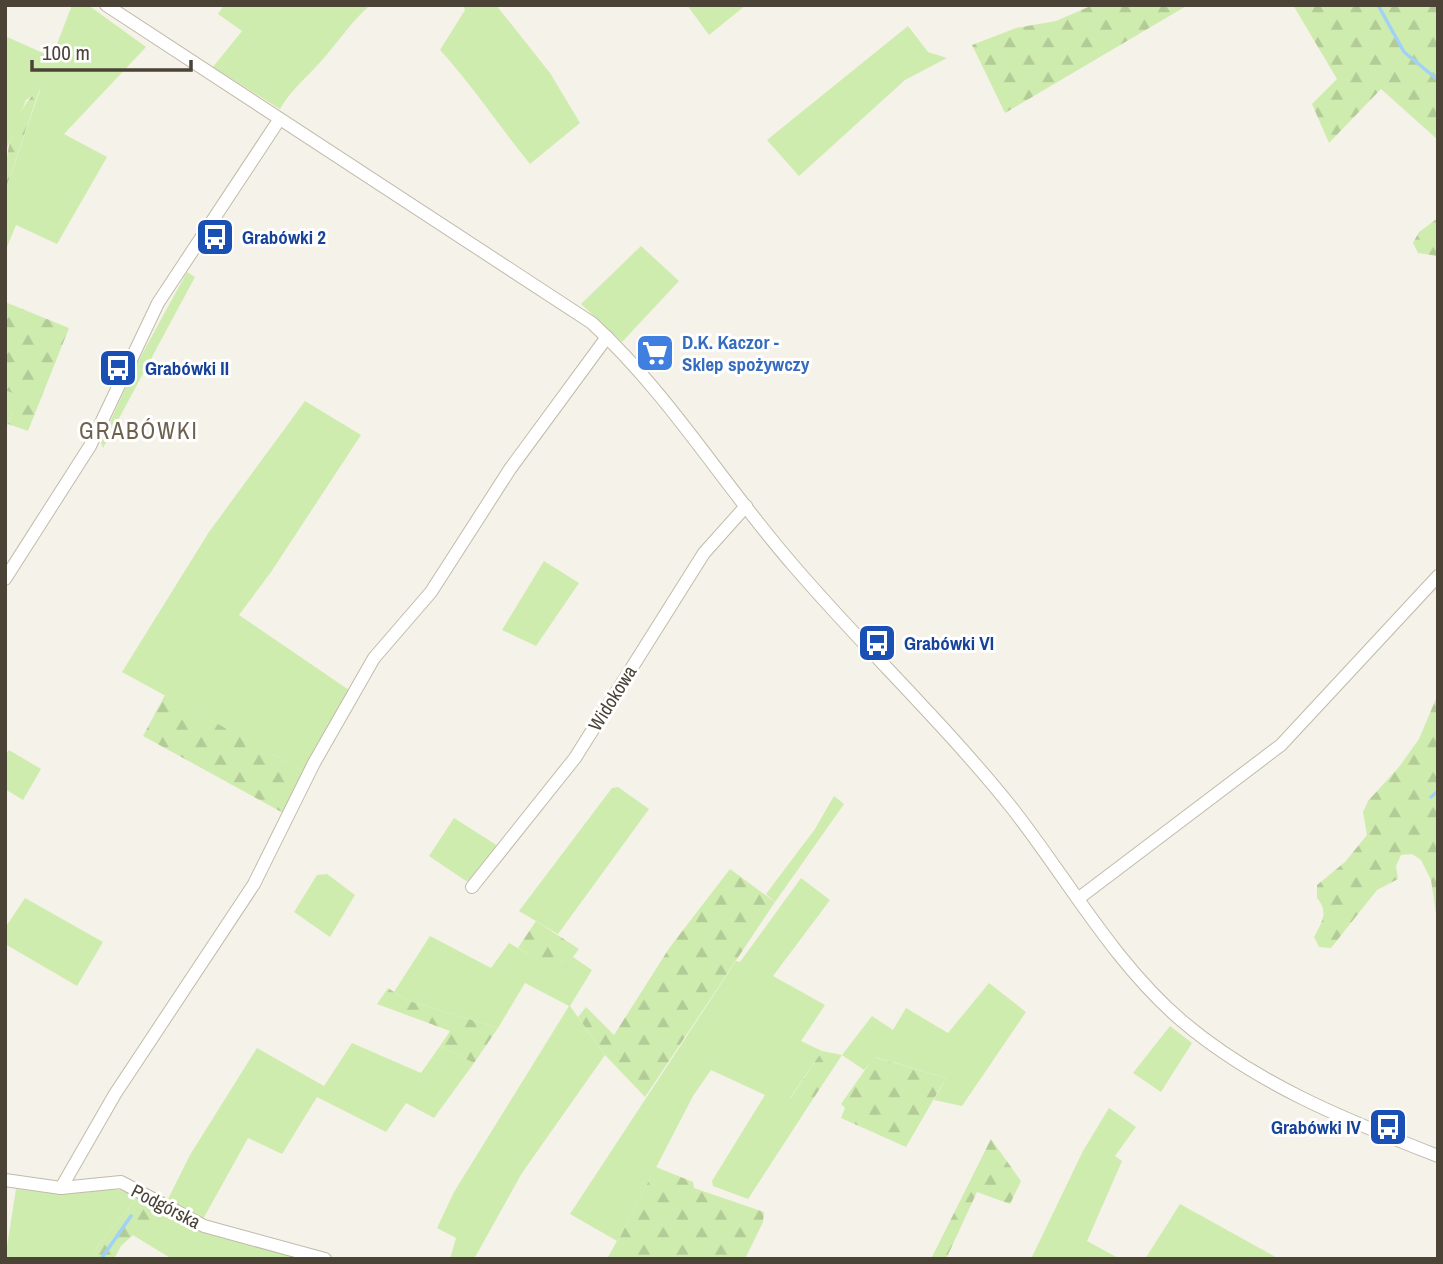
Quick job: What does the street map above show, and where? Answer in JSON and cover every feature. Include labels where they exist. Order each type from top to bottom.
[{"type":"street","points":[[106,5],[279,120],[548,292],[607,337],[682,423],[800,573],[996,789],[1147,986],[1188,1026],[1268,1080],[1365,1128],[1438,1156]]},
{"type":"street","points":[[5,579],[90,446],[158,303],[279,120]]},
{"type":"street","points":[[61,1188],[115,1094],[254,884],[314,763],[374,658],[431,592],[510,468],[607,337]]},
{"type":"street","name":"Widokowa","points":[[472,887],[575,758],[704,554],[746,506]]},
{"type":"street","points":[[1079,898],[1281,745],[1438,576]]},
{"type":"street","name":"Podgórska","points":[[5,1180],[61,1188],[121,1182],[204,1226],[325,1259]]},
{"type":"green space","points":[[72,5],[88,5],[146,47],[64,134],[107,157],[57,244],[16,225],[5,252],[5,191],[40,90],[26,100],[5,153],[5,36],[52,57]]},
{"type":"green space","points":[[224,5],[369,6],[294,89],[280,109],[213,67],[242,31],[218,14]]},
{"type":"green space","points":[[463,5],[496,5],[550,73],[580,123],[530,164],[440,50],[465,10]]},
{"type":"green space","points":[[687,5],[746,5],[709,35]]},
{"type":"green space","points":[[1093,5],[1188,5],[1005,113],[972,45],[1016,28],[1056,21]]},
{"type":"green space","points":[[1293,5],[1438,5],[1438,140],[1381,89],[1329,143],[1312,104],[1337,79]]},
{"type":"green space","points":[[908,26],[928,52],[947,58],[905,80],[799,176],[767,140]]},
{"type":"green space","points":[[40,88],[5,191],[8,149],[16,122],[22,109]]},
{"type":"green space","points":[[1438,218],[1438,256],[1418,253],[1413,243],[1419,232]]},
{"type":"green space","points":[[641,246],[679,281],[622,342],[581,304]]},
{"type":"green space","points":[[187,272],[195,277],[103,448],[101,442],[135,367]]},
{"type":"green space","points":[[5,302],[69,328],[28,431],[8,424],[20,396],[5,390]]},
{"type":"green space","points":[[5,390],[21,395],[5,430]]},
{"type":"green space","points":[[305,401],[361,435],[271,572],[239,615],[349,690],[305,772],[122,672],[209,532]]},
{"type":"green space","points":[[544,561],[579,583],[536,646],[502,630]]},
{"type":"green space","points":[[1438,694],[1438,927],[1431,880],[1421,860],[1412,854],[1401,855],[1396,866],[1398,879],[1377,890],[1331,948],[1319,947],[1314,937],[1322,922],[1323,908],[1317,898],[1317,885],[1345,862],[1367,835],[1363,812],[1368,801],[1399,767],[1419,739]]},
{"type":"green space","points":[[165,695],[305,772],[285,814],[143,736]]},
{"type":"green space","points":[[9,750],[41,769],[23,800],[5,789],[5,756]]},
{"type":"green space","points":[[618,787],[649,809],[558,934],[519,911],[612,788]]},
{"type":"green space","points":[[834,796],[844,804],[775,902],[766,894],[815,829]]},
{"type":"green space","points":[[454,818],[498,846],[472,881],[466,881],[429,856]]},
{"type":"green space","points":[[730,869],[775,902],[645,1097],[605,1055],[578,1017],[586,1007],[614,1035],[670,947]]},
{"type":"green space","points":[[327,874],[355,895],[330,937],[294,912],[317,875]]},
{"type":"green space","points":[[801,878],[830,900],[773,976],[825,1005],[801,1041],[822,1051],[790,1098],[813,1099],[748,1199],[713,1186],[712,1181],[765,1095],[711,1070],[693,1096],[618,1241],[644,1258],[607,1259],[617,1241],[570,1214],[736,961],[740,962]]},
{"type":"green space","points":[[25,898],[103,942],[77,986],[5,944],[5,928]]},
{"type":"green space","points":[[536,921],[579,949],[560,974],[518,948]]},
{"type":"green space","points":[[430,936],[491,968],[509,943],[560,973],[573,957],[592,970],[570,1006],[605,1055],[522,1173],[474,1259],[450,1259],[456,1238],[437,1228],[454,1192],[569,1006],[525,983],[498,1028],[406,1000],[394,992]]},
{"type":"green space","points":[[989,983],[1026,1012],[962,1106],[934,1100],[946,1078],[875,1057],[864,1070],[842,1055],[872,1016],[893,1030],[906,1008],[948,1033]]},
{"type":"green space","points":[[388,988],[406,1000],[498,1028],[474,1063],[440,1046],[450,1031],[377,1004]]},
{"type":"green space","points":[[1170,1026],[1192,1043],[1161,1092],[1133,1073]]},
{"type":"green space","points":[[352,1043],[421,1073],[440,1046],[474,1063],[434,1118],[406,1103],[386,1132],[317,1097],[282,1154],[248,1138],[202,1221],[167,1201],[190,1155],[257,1048],[324,1086]]},
{"type":"green space","points":[[822,1051],[842,1055],[813,1099],[790,1099]]},
{"type":"green space","points":[[874,1057],[946,1078],[906,1147],[841,1118],[845,1108],[841,1104]]},
{"type":"green space","points":[[1109,1108],[1136,1127],[1115,1156],[1122,1161],[1087,1241],[1120,1259],[1031,1259],[1083,1151]]},
{"type":"green space","points":[[991,1139],[1021,1181],[1010,1204],[977,1192],[946,1259],[931,1259]]},
{"type":"green space","points":[[656,1167],[693,1182],[694,1188],[764,1212],[763,1222],[745,1259],[643,1259],[618,1241]]},
{"type":"green space","points":[[100,1187],[127,1191],[138,1197],[98,1246],[91,1259],[5,1259],[16,1189],[58,1194]]},
{"type":"green space","points":[[138,1197],[169,1216],[144,1242],[133,1235],[121,1246],[114,1259],[91,1259],[98,1246]]},
{"type":"green space","points":[[1180,1204],[1279,1259],[1145,1259]]},
{"type":"green space","points":[[168,1215],[198,1229],[301,1259],[172,1259],[144,1242]]},
{"type":"waterway","points":[[1378,5],[1404,52],[1438,80]]},
{"type":"waterway","points":[[1431,797],[1438,791]]},
{"type":"waterway","points":[[101,1259],[131,1216]]},
{"type":"place","name":"Grabówki 2","points":[[215,237]]},
{"type":"place","name":"D.K. Kaczor - Sklep spożywczy","points":[[655,353]]},
{"type":"place","name":"Grabówki II","points":[[118,368]]},
{"type":"place","name":"Grabówki VI","points":[[877,643]]},
{"type":"place","name":"Grabówki IV","points":[[1388,1127]]},
{"type":"district","name":"GRABÓWKI","points":[[139,431]]}]
